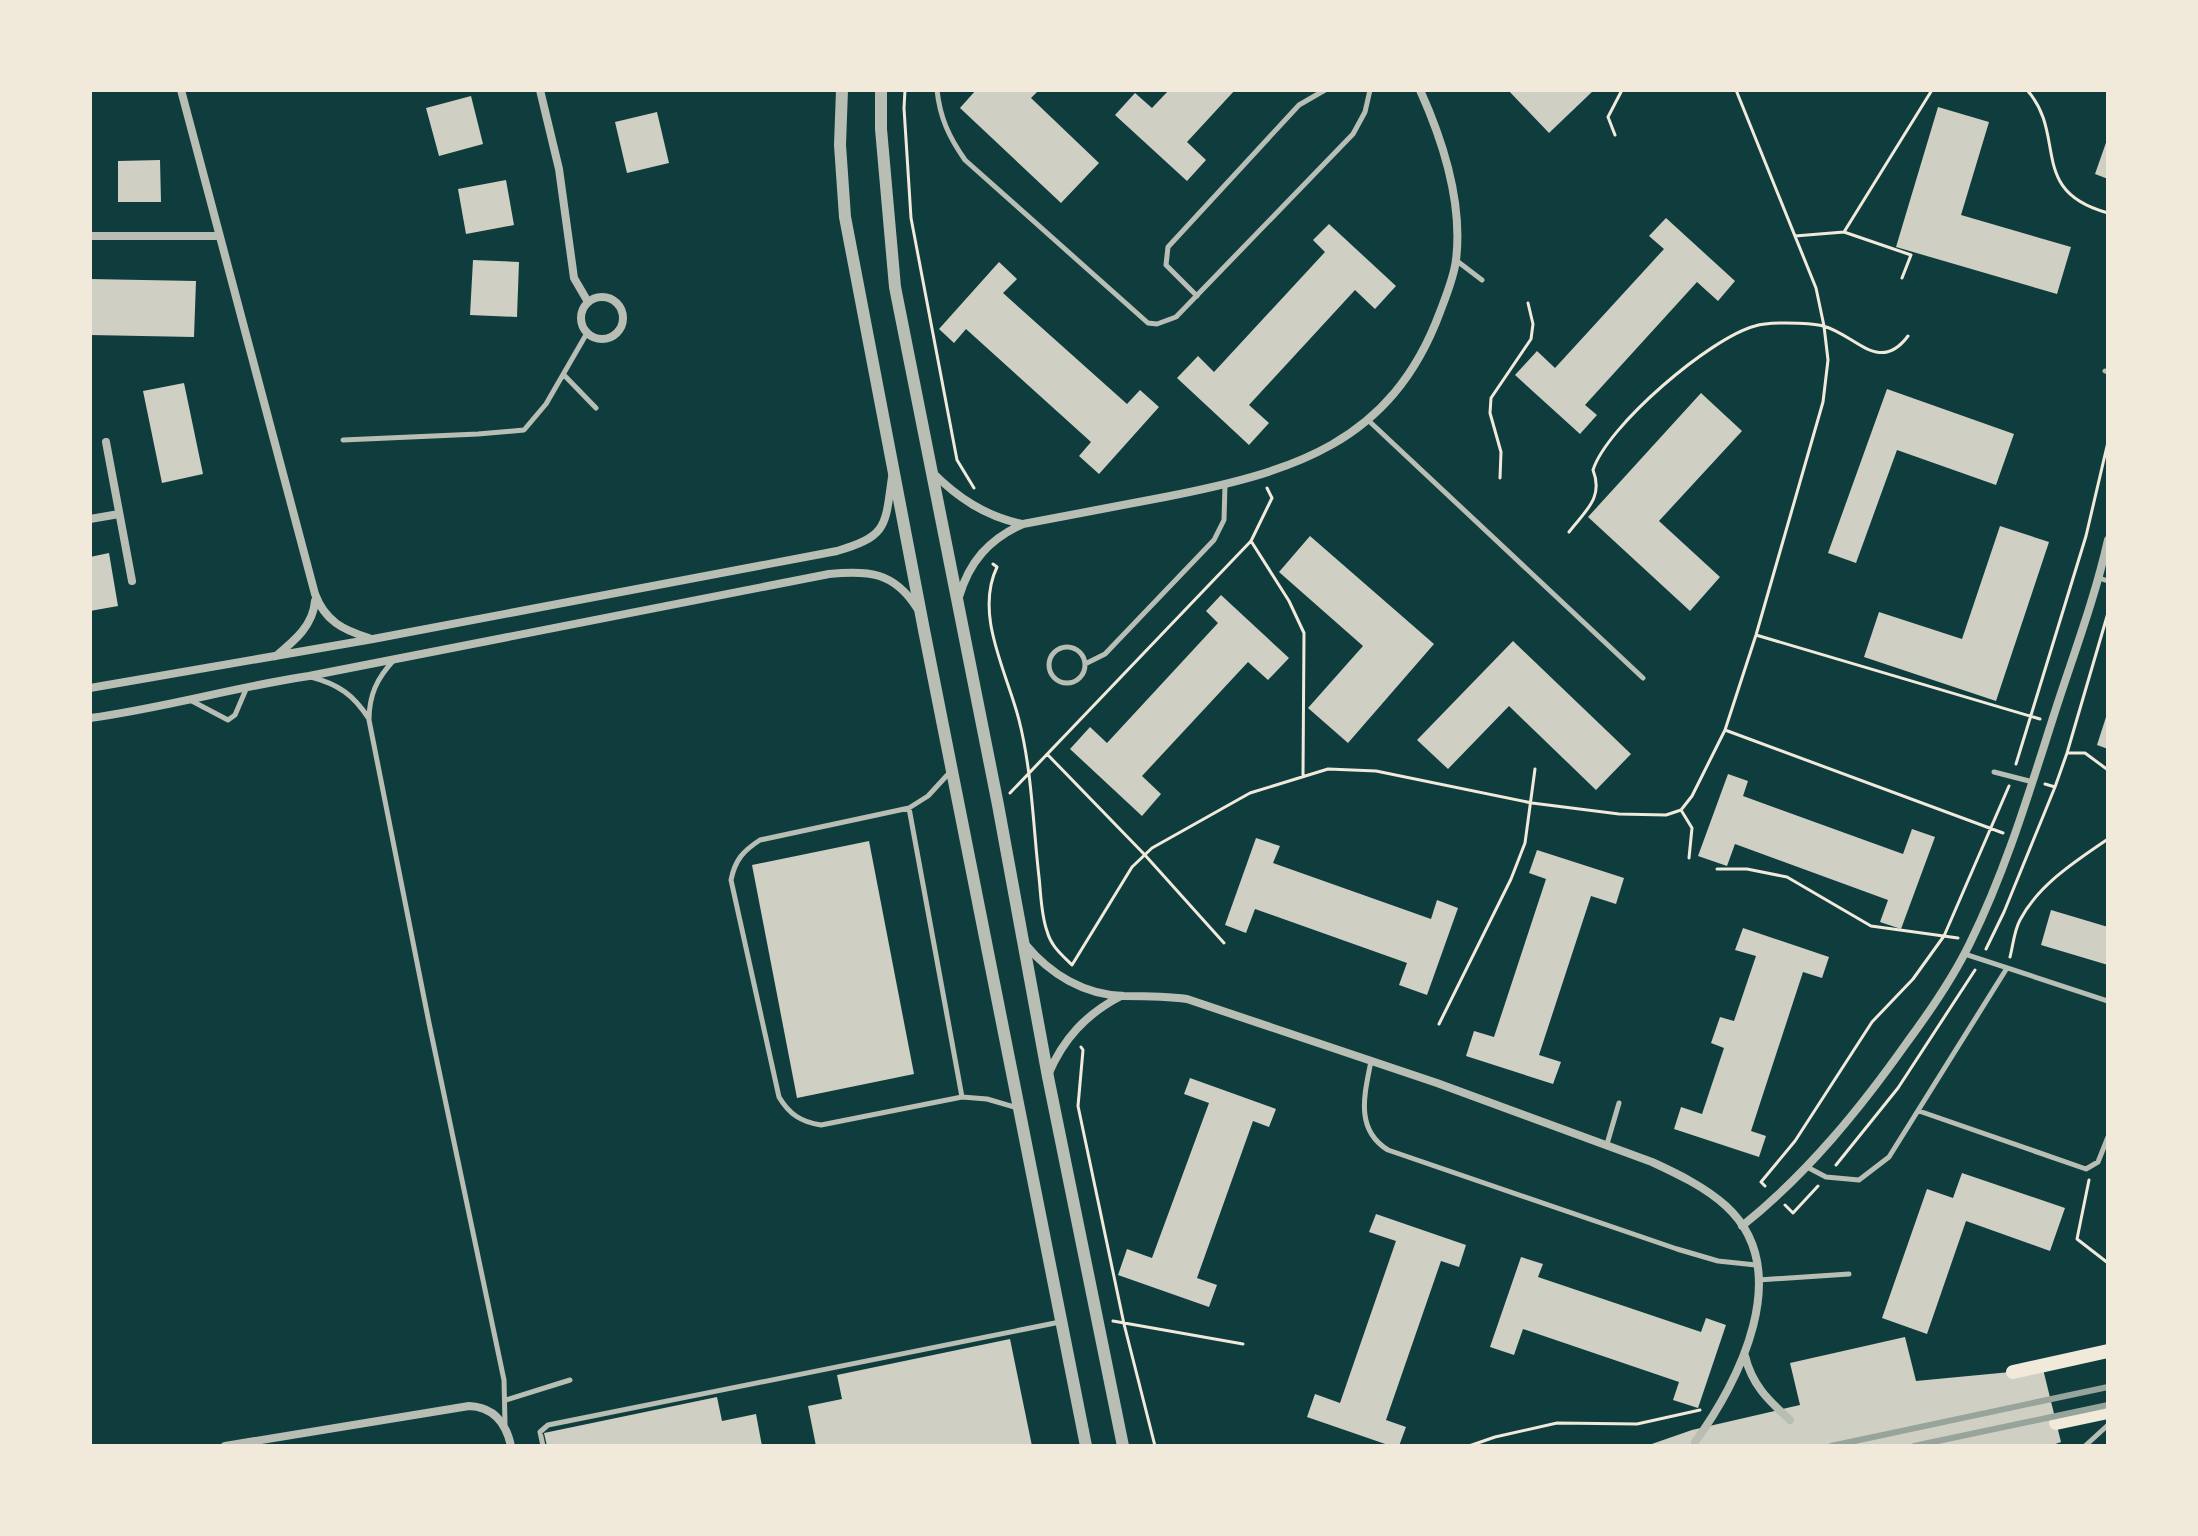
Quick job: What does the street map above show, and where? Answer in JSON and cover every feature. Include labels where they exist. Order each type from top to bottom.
[{"type":"main road","points":[[2013,1372],[2108,1351]]},
{"type":"main road","points":[[2056,1423],[2108,1412]]},
{"type":"street","points":[[181,90],[315,594],[320,607],[336,625],[373,639]]},
{"type":"street","points":[[540,90],[559,169],[574,278],[588,302]]},
{"type":"street","points":[[842,90],[840,145],[845,217],[920,613],[1086,1446]]},
{"type":"street","points":[[881,90],[881,129],[895,287],[1123,1446]]},
{"type":"street","points":[[957,603],[964,579],[979,554],[1005,532],[1023,524],[1261,476],[1322,451],[1369,421],[1412,370],[1431,337],[1456,260],[1451,179],[1420,90]]},
{"type":"street","points":[[90,236],[218,236]]},
{"type":"street","points":[[596,298],[612,300],[622,314],[622,323],[612,337],[595,338],[587,333],[581,318],[588,302],[596,298]]},
{"type":"street","points":[[106,442],[132,581]]},
{"type":"street","points":[[90,688],[373,639],[837,551],[863,543],[881,528],[887,512],[893,472]]},
{"type":"street","points":[[931,472],[974,507],[997,518],[1023,524]]},
{"type":"street","points":[[90,519],[119,514]]},
{"type":"street","points":[[1742,1226],[1777,1198],[1807,1167],[1887,1070],[1930,1010],[1964,954],[2034,782],[2051,722],[2104,580],[2108,540]]},
{"type":"street","points":[[90,718],[829,574],[859,571],[880,575],[909,595],[920,613]]},
{"type":"street","points":[[275,656],[295,641],[305,628],[315,605],[315,594]]},
{"type":"street","points":[[1022,941],[1048,968],[1063,978],[1101,993],[1187,999],[1371,1061],[1607,1144],[1680,1175],[1727,1207],[1742,1226],[1756,1265],[1758,1280],[1753,1327],[1725,1397],[1695,1442]]},
{"type":"street","points":[[1048,1077],[1072,1033],[1095,1012],[1122,996]]},
{"type":"street","points":[[1744,1355],[1758,1389],[1790,1420]]},
{"type":"street","points":[[225,1446],[469,1406],[492,1412],[505,1425],[511,1446]]},
{"type":"lane","points":[[937,90],[939,111],[949,137],[965,160],[1148,323],[1157,324],[1176,317],[1353,134],[1365,112],[1370,90]]},
{"type":"lane","points":[[1197,296],[1166,265],[1168,247],[1299,105],[1325,90]]},
{"type":"lane","points":[[1456,260],[1482,280]]},
{"type":"lane","points":[[343,440],[524,430],[546,404],[587,333]]},
{"type":"lane","points":[[564,375],[596,408]]},
{"type":"lane","points":[[1369,421],[1643,678]]},
{"type":"lane","points":[[1085,664],[1080,652],[1067,647],[1054,653],[1050,666],[1055,678],[1068,683],[1080,677],[1085,664],[1105,654],[1214,540],[1224,520],[1225,485]]},
{"type":"lane","points":[[395,659],[384,670],[372,692],[369,720],[504,1380],[505,1425]]},
{"type":"lane","points":[[309,676],[344,689],[369,720]]},
{"type":"lane","points":[[189,700],[228,720],[235,715],[248,685]]},
{"type":"lane","points":[[952,770],[928,796],[909,808],[760,840],[745,850],[734,864],[731,880],[779,1097],[793,1115],[808,1123],[821,1125],[962,1097],[987,1099],[1018,1108]]},
{"type":"lane","points":[[1994,772],[2034,782]]},
{"type":"lane","points":[[909,808],[962,1097]]},
{"type":"lane","points":[[1964,954],[2108,1001]]},
{"type":"lane","points":[[1807,1167],[1826,1177],[1859,1180],[1889,1157],[2007,968]]},
{"type":"lane","points":[[1371,1061],[1364,1114],[1373,1138],[1388,1150],[1677,1249],[1718,1261],[1756,1265]]},
{"type":"lane","points":[[1607,1144],[1619,1103]]},
{"type":"lane","points":[[1919,1111],[2080,1168],[2091,1168],[2098,1162],[2108,1137]]},
{"type":"lane","points":[[1758,1280],[1849,1274]]},
{"type":"lane","points":[[543,1446],[540,1432],[548,1425],[1061,1322]]},
{"type":"lane","points":[[506,1400],[570,1380]]},
{"type":"lane","points":[[2085,1446],[2108,1425]]},
{"type":"path","points":[[905,90],[911,218],[957,460],[976,491],[974,507]]},
{"type":"path","points":[[1615,135],[1608,117],[1622,90]]},
{"type":"path","points":[[1063,978],[1132,867],[1144,854],[1250,793],[1303,776],[1328,769],[1376,771],[1532,803],[1651,816],[1681,810],[1692,796],[1725,730],[1756,635],[1823,402],[1828,360],[1816,288],[1736,90]]},
{"type":"path","points":[[1844,232],[1932,90]]},
{"type":"path","points":[[2027,90],[2042,114],[2052,169],[2062,186],[2075,199],[2108,213]]},
{"type":"path","points":[[1793,236],[1844,232],[1911,255],[1902,278]]},
{"type":"path","points":[[1500,478],[1501,452],[1490,413],[1491,398],[1531,339],[1533,324],[1528,303]]},
{"type":"path","points":[[1569,532],[1594,499],[1598,484],[1593,470],[1598,455],[1636,411],[1684,368],[1726,340],[1755,326],[1785,323],[1824,326],[1874,352],[1887,354],[1898,350],[1908,336]]},
{"type":"path","points":[[2108,442],[2086,536],[2013,777],[1944,936],[1913,979],[1872,1022],[1795,1141],[1761,1182],[1793,1213],[1867,1130],[1981,960],[2055,787],[2108,613]]},
{"type":"path","points":[[998,805],[1251,541],[1272,498],[1261,476]]},
{"type":"path","points":[[1251,541],[1289,601],[1304,633],[1303,776]]},
{"type":"path","points":[[979,554],[997,567],[989,590],[990,621],[1020,721],[1030,773],[1047,933],[1053,946],[1072,965]]},
{"type":"path","points":[[1756,635],[2051,722]]},
{"type":"path","points":[[1725,730],[2014,837]]},
{"type":"path","points":[[2067,753],[2085,753],[2108,770]]},
{"type":"path","points":[[1047,754],[1144,854],[1224,943]]},
{"type":"path","points":[[1439,1024],[1511,879],[1525,843],[1535,769]]},
{"type":"path","points":[[2034,782],[2055,787]]},
{"type":"path","points":[[1681,810],[1692,828],[1689,858]]},
{"type":"path","points":[[2007,968],[2019,921],[2036,899],[2073,863],[2108,839]]},
{"type":"path","points":[[1717,869],[1747,869],[1787,877],[1871,926],[1971,940]]},
{"type":"path","points":[[1072,1033],[1083,1050],[1078,1106],[1124,1324],[1155,1446]]},
{"type":"path","points":[[2091,1168],[2077,1239],[2108,1263]]},
{"type":"path","points":[[1097,1317],[1243,1344]]},
{"type":"path","points":[[1469,1446],[1557,1423],[1637,1424],[1699,1410],[1706,1403]]},
{"type":"building","points":[[976,90],[1039,90],[1031,98],[1099,163],[1061,203],[960,108]]},
{"type":"building","points":[[1169,90],[1235,90],[1187,142],[1206,160],[1187,181],[1115,115],[1135,93],[1152,108]]},
{"type":"building","points":[[1508,90],[1594,90],[1549,133]]},
{"type":"building","points":[[471,96],[483,144],[439,156],[426,108]]},
{"type":"building","points":[[1938,107],[1989,122],[1961,215],[2071,247],[2057,294],[1896,247]]},
{"type":"building","points":[[657,112],[669,163],[627,173],[615,122]]},
{"type":"building","points":[[2108,137],[2108,179],[2095,174]]},
{"type":"building","points":[[160,160],[161,202],[118,202],[118,161]]},
{"type":"building","points":[[506,180],[514,225],[466,234],[458,189]]},
{"type":"building","points":[[1666,218],[1735,281],[1718,301],[1697,282],[1585,405],[1597,415],[1580,434],[1515,375],[1537,351],[1555,368],[1664,249],[1649,236]]},
{"type":"building","points":[[1329,224],[1396,286],[1375,309],[1355,290],[1249,405],[1269,423],[1249,445],[1177,378],[1198,356],[1214,372],[1325,252],[1313,240]]},
{"type":"building","points":[[473,260],[519,262],[517,317],[470,315]]},
{"type":"building","points":[[999,262],[1017,279],[1003,293],[1127,404],[1140,390],[1159,407],[1099,474],[1079,456],[1091,442],[966,329],[954,343],[939,329]]},
{"type":"building","points":[[90,279],[196,281],[194,337],[90,335]]},
{"type":"building","points":[[184,383],[203,474],[162,483],[143,391]]},
{"type":"building","points":[[1887,389],[2014,434],[1996,485],[1897,450],[1856,563],[1828,553]]},
{"type":"building","points":[[1701,393],[1742,431],[1659,521],[1720,577],[1690,611],[1588,517]]},
{"type":"building","points":[[2000,526],[2049,542],[1996,701],[1864,657],[1879,612],[1962,639]]},
{"type":"building","points":[[1310,536],[1434,644],[1348,743],[1308,708],[1363,646],[1279,572]]},
{"type":"building","points":[[109,553],[118,606],[90,611],[90,557]]},
{"type":"building","points":[[1221,595],[1289,658],[1268,680],[1248,662],[1142,776],[1161,794],[1142,816],[1070,749],[1090,727],[1107,743],[1218,623],[1206,611]]},
{"type":"building","points":[[1513,641],[1631,754],[1596,790],[1509,706],[1448,769],[1417,740]]},
{"type":"building","points":[[2108,714],[2108,749],[2097,745]]},
{"type":"building","points":[[1728,774],[1748,781],[1743,796],[1903,854],[1912,829],[1935,837],[1901,929],[1880,922],[1888,900],[1735,844],[1727,866],[1698,856]]},
{"type":"building","points":[[1256,838],[1280,846],[1273,863],[1431,919],[1437,900],[1458,908],[1427,995],[1399,985],[1407,963],[1255,909],[1246,933],[1225,925]]},
{"type":"building","points":[[869,841],[914,1074],[797,1098],[752,865]]},
{"type":"building","points":[[1537,850],[1624,878],[1616,904],[1591,896],[1539,1055],[1561,1062],[1553,1084],[1466,1056],[1474,1031],[1494,1037],[1546,879],[1529,873]]},
{"type":"building","points":[[2051,910],[2108,927],[2108,965],[2041,945]]},
{"type":"building","points":[[1743,928],[1829,957],[1822,978],[1803,972],[1751,1131],[1766,1136],[1759,1157],[1674,1129],[1681,1107],[1702,1114],[1724,1048],[1711,1043],[1720,1017],[1734,1021],[1756,956],[1735,950]]},
{"type":"building","points":[[1190,1078],[1276,1109],[1269,1127],[1253,1121],[1197,1278],[1217,1285],[1209,1307],[1118,1275],[1127,1249],[1152,1258],[1209,1103],[1184,1094]]},
{"type":"building","points":[[1962,1173],[2065,1208],[2050,1251],[1966,1221],[1927,1334],[1882,1318],[1927,1189],[1953,1198]]},
{"type":"building","points":[[1376,1214],[1466,1245],[1459,1267],[1441,1261],[1386,1420],[1406,1427],[1399,1446],[1391,1446],[1307,1417],[1315,1394],[1340,1403],[1396,1241],[1369,1232]]},
{"type":"building","points":[[1521,1257],[1543,1264],[1538,1277],[1701,1332],[1706,1318],[1726,1325],[1698,1408],[1673,1400],[1679,1382],[1523,1329],[1514,1355],[1490,1347]]},
{"type":"building","points":[[1905,1337],[1916,1381],[2043,1369],[2061,1442],[2050,1446],[1646,1446],[1692,1430],[1800,1405],[1790,1363]]},
{"type":"building","points":[[1010,1339],[1032,1446],[816,1446],[808,1406],[842,1399],[837,1375]]},
{"type":"building","points":[[717,1397],[722,1421],[756,1414],[762,1446],[547,1446],[544,1433]]},
{"type":"railway","points":[[1831,1446],[2108,1387]]},
{"type":"railway","points":[[1914,1446],[2108,1405]]}]
